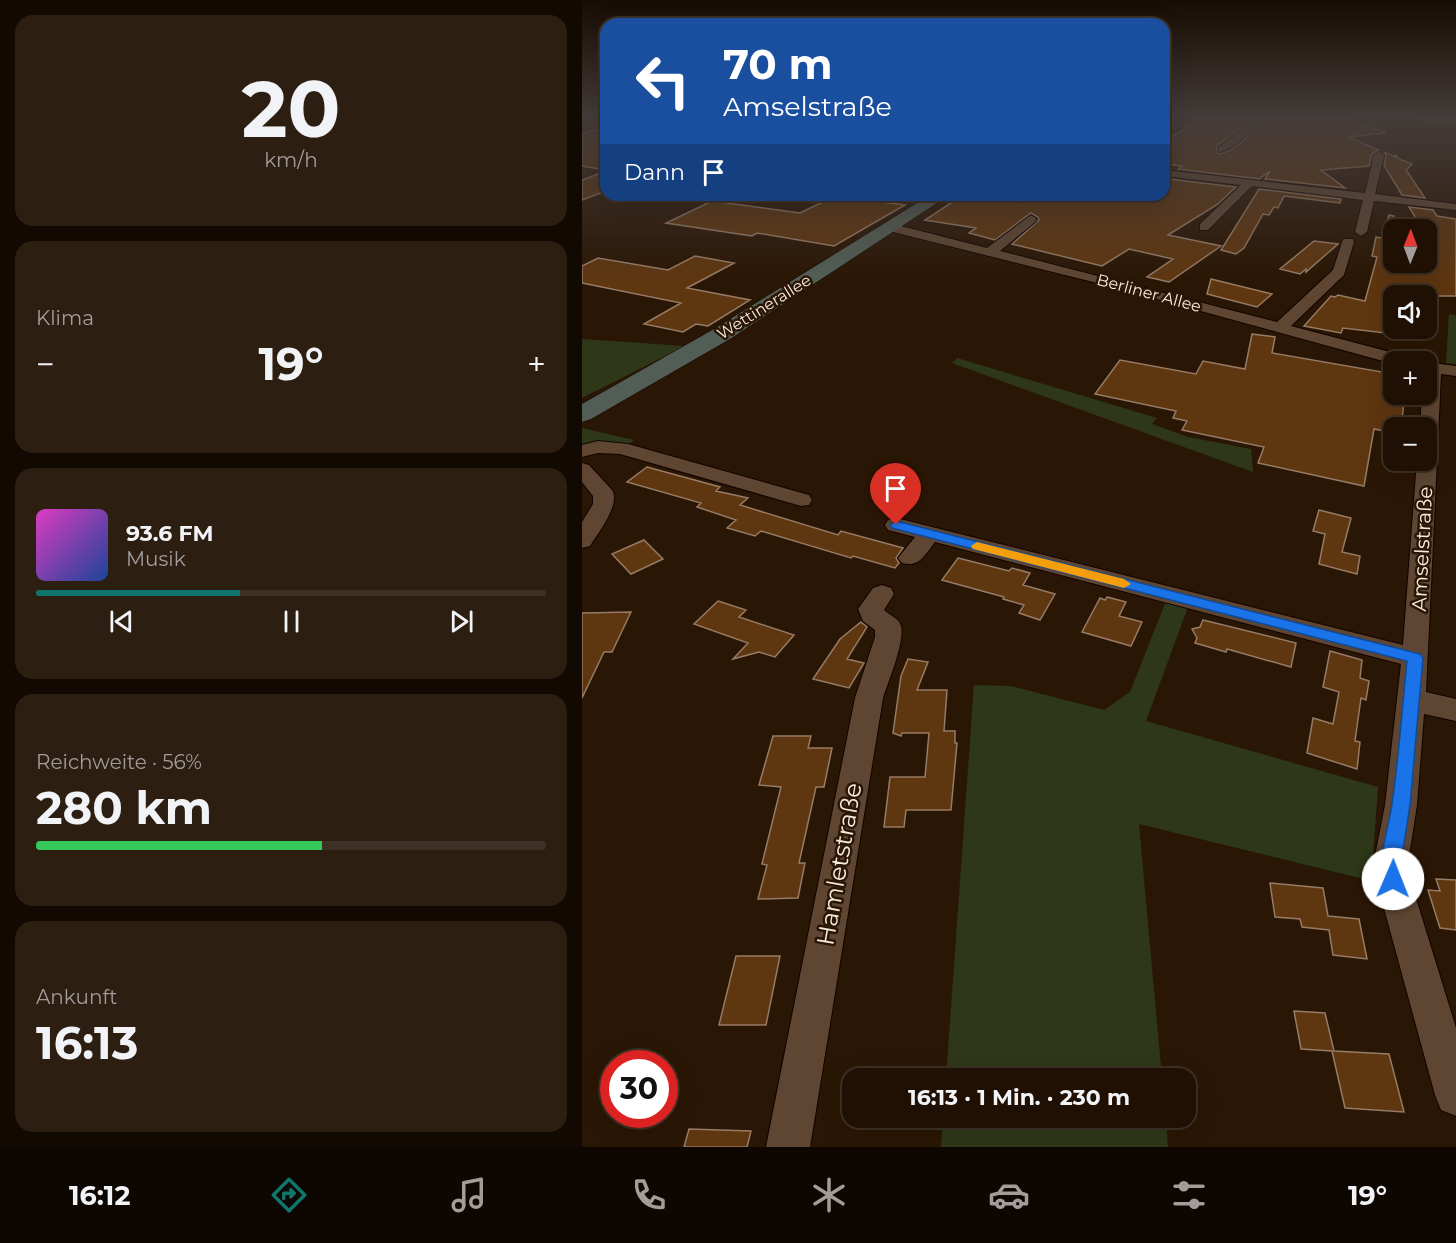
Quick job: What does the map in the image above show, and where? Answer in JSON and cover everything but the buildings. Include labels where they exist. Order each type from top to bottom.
[{"type":"street","points":[[1361,232],[1375,173]]},
{"type":"street","points":[[1170,174],[1456,207]]},
{"type":"street","points":[[1204,227],[1250,183]]},
{"type":"street","name":"Wettinerallee","points":[[582,414],[722,334],[931,201]]},
{"type":"street","points":[[990,252],[1031,219]]},
{"type":"street","name":"Berliner Allee","points":[[889,227],[1383,355]]},
{"type":"street","points":[[1280,328],[1312,295],[1339,272],[1348,242]]},
{"type":"street","name":"Amselstraße","points":[[1429,405],[1412,700],[1401,805],[1392,856],[1393,879],[1456,1095]]},
{"type":"street","points":[[582,451],[598,447],[621,448],[801,500]]},
{"type":"street","points":[[582,469],[604,495],[604,504],[582,541]]},
{"type":"street","points":[[896,525],[1415,658]]},
{"type":"street","points":[[910,558],[930,534]]},
{"type":"street","name":"Hamletstraße","points":[[788,1147],[869,698],[888,637],[888,626],[872,615],[871,609],[882,594]]},
{"type":"street","points":[[1412,700],[1456,710]]},
{"type":"green space","points":[[1449,314],[1456,315],[1456,364],[1446,363]]},
{"type":"green space","points":[[582,339],[685,346],[582,398]]},
{"type":"green space","points":[[957,358],[1157,418],[1152,424],[1188,437],[1251,449],[1253,472],[952,363]]},
{"type":"green space","points":[[582,428],[634,440],[620,451],[582,455]]},
{"type":"green space","points":[[1166,601],[1188,607],[1146,721],[1378,787],[1372,869],[1376,882],[1139,824],[1161,1068],[947,1068],[974,685],[1011,686],[1104,710],[1130,692]]},
{"type":"green space","points":[[942,1128],[1167,1128],[1168,1147],[941,1147]]},
{"type":"slow traffic","points":[[977,546],[1124,584]]},
{"type":"route","points":[[896,525],[1415,658],[1401,805],[1392,856],[1393,879]]}]
